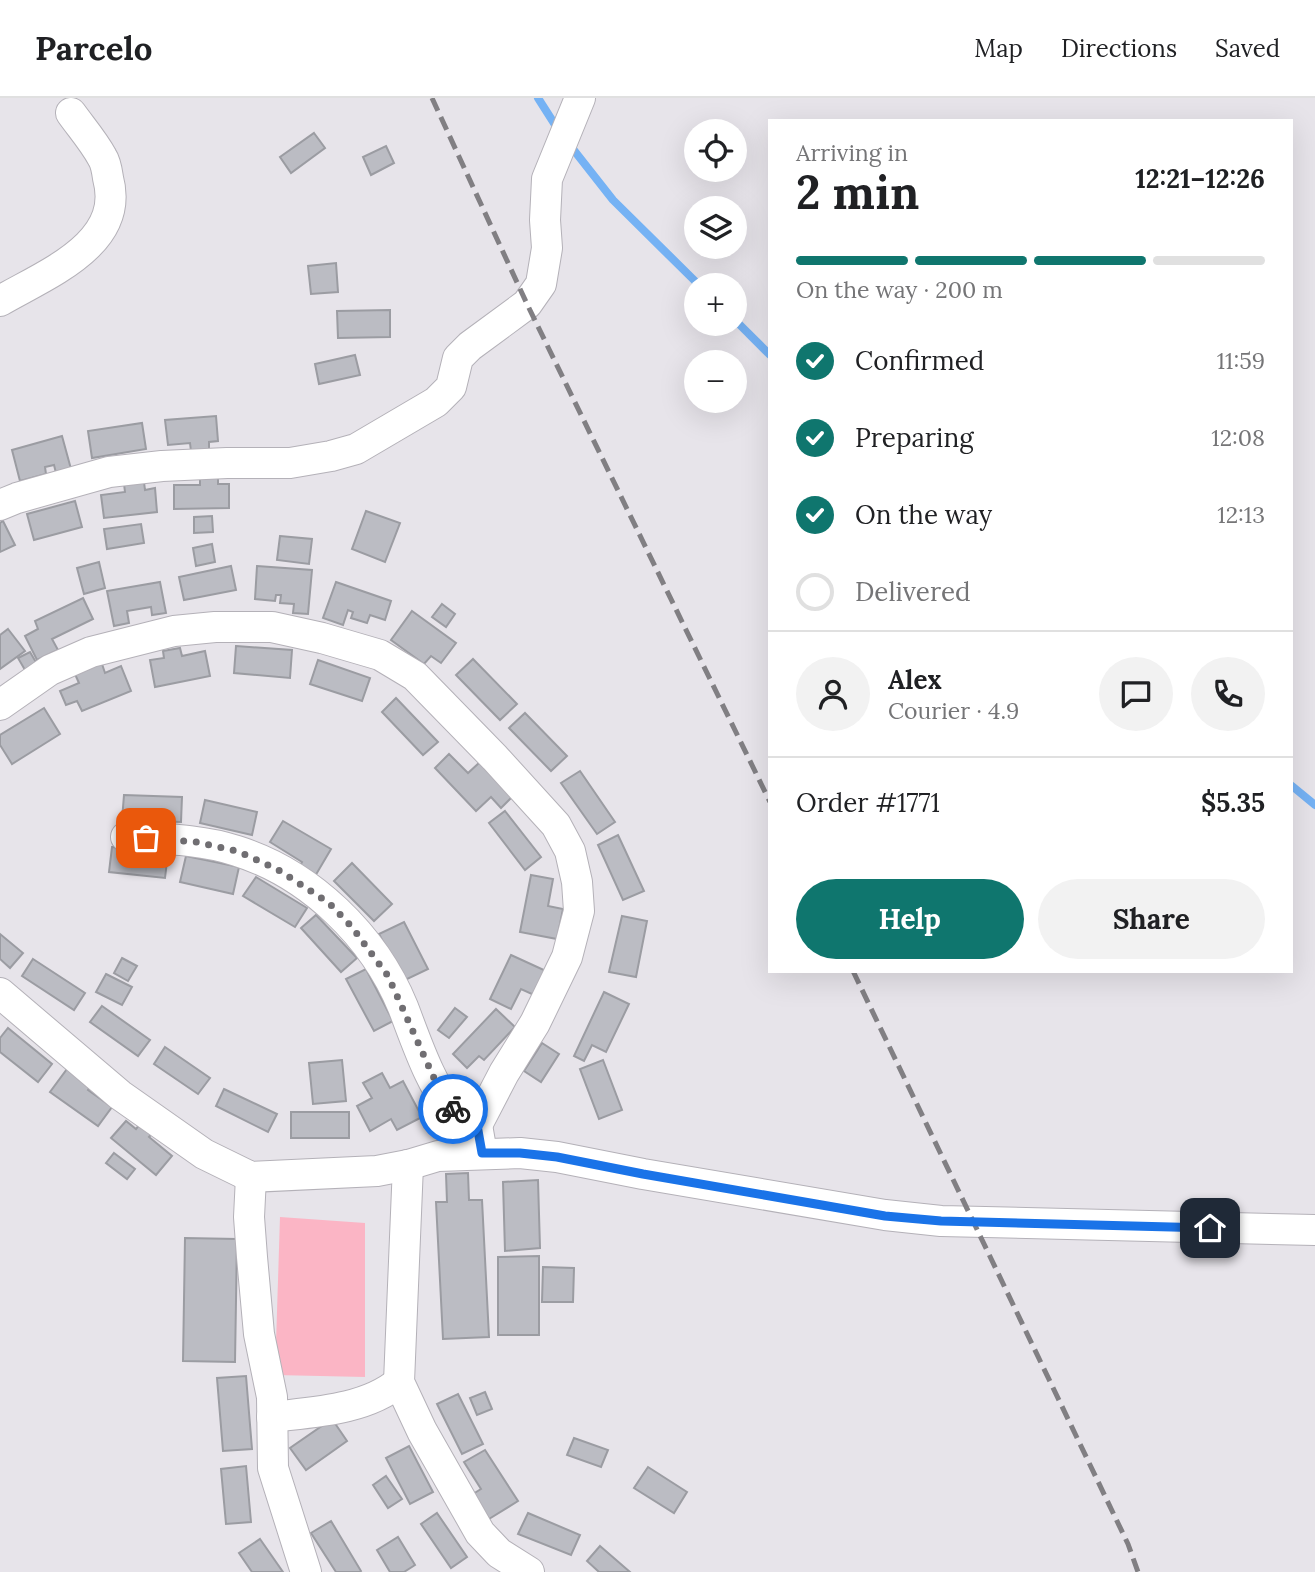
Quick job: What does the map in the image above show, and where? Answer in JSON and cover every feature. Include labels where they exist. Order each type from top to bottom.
[{"type":"street","points":[[0,505],[109,472],[162,466],[290,463],[331,456],[356,449],[436,402],[451,387],[457,358],[527,304],[541,284],[547,248],[547,179],[580,98]]},
{"type":"street","points":[[0,301],[75,257],[96,240],[107,216],[113,194],[103,158],[71,113]]},
{"type":"street","points":[[0,705],[50,670],[91,652],[174,632],[215,627],[272,626],[380,655],[415,676],[556,825],[570,851],[577,883],[579,911],[566,957],[535,1023],[504,1073],[479,1139],[438,1156],[377,1171],[251,1177],[204,1154],[120,1095],[0,993]]},
{"type":"street","points":[[125,837],[196,842],[237,851],[277,869],[329,903],[352,927],[388,976],[443,1098],[479,1139],[520,1153],[557,1157],[885,1216],[941,1221],[1315,1230]]},
{"type":"street","points":[[408,1165],[399,1382],[422,1431],[480,1533],[499,1553],[528,1572]]},
{"type":"street","points":[[251,1177],[249,1217],[252,1257],[259,1334],[272,1397],[274,1478],[306,1572]]},
{"type":"street","points":[[272,1416],[347,1405],[389,1391],[399,1382]]},
{"type":"shaded area","points":[[280,1217],[365,1223],[365,1377],[275,1375]]},
{"type":"building","points":[[314,133],[325,148],[291,173],[280,157]]},
{"type":"building","points":[[386,146],[394,163],[371,175],[363,157]]},
{"type":"building","points":[[336,263],[338,292],[311,294],[308,266]]},
{"type":"building","points":[[390,310],[390,337],[338,338],[337,311]]},
{"type":"building","points":[[355,355],[360,375],[319,384],[315,364]]},
{"type":"building","points":[[216,416],[218,441],[209,442],[209,450],[191,451],[190,443],[168,445],[165,420]]},
{"type":"building","points":[[142,423],[146,449],[92,458],[88,431]]},
{"type":"building","points":[[62,436],[71,469],[56,473],[54,465],[45,467],[46,474],[20,481],[12,450]]},
{"type":"building","points":[[200,475],[218,475],[218,484],[229,484],[229,508],[174,509],[174,485],[200,485]]},
{"type":"building","points":[[144,482],[145,490],[155,488],[157,512],[104,518],[101,495],[125,492],[124,484]]},
{"type":"building","points":[[75,501],[82,527],[34,540],[27,514]]},
{"type":"building","points":[[366,511],[400,523],[385,562],[352,549]]},
{"type":"building","points":[[212,516],[213,532],[194,533],[194,517]]},
{"type":"building","points":[[3,521],[15,545],[0,552],[0,523]]},
{"type":"building","points":[[141,524],[144,543],[107,549],[104,529]]},
{"type":"building","points":[[280,536],[312,539],[309,564],[277,560]]},
{"type":"building","points":[[212,544],[215,562],[196,566],[193,548]]},
{"type":"building","points":[[99,562],[105,588],[84,594],[77,568]]},
{"type":"building","points":[[231,566],[236,590],[184,600],[179,577]]},
{"type":"building","points":[[257,566],[312,570],[308,614],[293,613],[294,604],[280,603],[281,595],[276,595],[275,601],[255,599]]},
{"type":"building","points":[[160,582],[166,613],[152,615],[151,607],[127,611],[129,623],[114,626],[107,591]]},
{"type":"building","points":[[336,582],[391,601],[385,620],[370,615],[367,623],[351,618],[353,612],[348,610],[343,625],[323,618]]},
{"type":"building","points":[[83,598],[93,619],[52,639],[58,650],[37,660],[25,636],[38,629],[35,621]]},
{"type":"building","points":[[442,604],[455,614],[446,627],[432,617]]},
{"type":"building","points":[[412,611],[456,643],[441,663],[431,656],[424,664],[391,640]]},
{"type":"building","points":[[8,629],[25,651],[0,669],[0,635]]},
{"type":"building","points":[[236,646],[292,650],[290,678],[234,673]]},
{"type":"building","points":[[180,648],[182,656],[205,651],[210,676],[155,687],[150,660],[164,658],[163,651]]},
{"type":"building","points":[[30,652],[37,664],[25,670],[18,658]]},
{"type":"building","points":[[473,659],[517,704],[500,720],[456,675]]},
{"type":"building","points":[[318,660],[370,678],[362,701],[310,684]]},
{"type":"building","points":[[101,661],[105,673],[121,666],[131,691],[82,711],[77,701],[66,705],[60,691],[79,683],[74,672]]},
{"type":"building","points":[[396,698],[438,742],[423,755],[382,712]]},
{"type":"building","points":[[44,708],[60,734],[12,764],[0,745],[0,735]]},
{"type":"building","points":[[525,713],[567,756],[551,771],[509,728]]},
{"type":"building","points":[[449,754],[468,773],[480,762],[513,796],[501,808],[491,797],[476,811],[435,768]]},
{"type":"building","points":[[580,771],[615,822],[597,834],[561,783]]},
{"type":"building","points":[[124,795],[182,797],[181,822],[122,820]]},
{"type":"building","points":[[205,800],[257,812],[252,835],[200,823]]},
{"type":"building","points":[[505,811],[541,857],[525,870],[489,823]]},
{"type":"building","points":[[283,821],[331,849],[314,878],[298,869],[302,862],[270,842]]},
{"type":"building","points":[[618,835],[644,891],[623,900],[598,845]]},
{"type":"building","points":[[112,847],[168,853],[165,878],[109,872]]},
{"type":"building","points":[[186,856],[239,867],[233,894],[180,882]]},
{"type":"building","points":[[352,863],[392,904],[374,921],[334,881]]},
{"type":"building","points":[[531,875],[553,879],[548,906],[563,909],[557,939],[520,932]]},
{"type":"building","points":[[256,877],[307,908],[295,927],[243,896]]},
{"type":"building","points":[[316,915],[357,958],[341,972],[301,928]]},
{"type":"building","points":[[622,916],[647,921],[636,977],[609,972]]},
{"type":"building","points":[[404,922],[428,969],[403,981],[379,934]]},
{"type":"building","points":[[0,934],[23,953],[10,968],[0,959]]},
{"type":"building","points":[[511,955],[546,971],[534,995],[521,989],[511,1009],[490,999]]},
{"type":"building","points":[[122,958],[137,966],[128,981],[114,973]]},
{"type":"building","points":[[33,959],[85,993],[74,1010],[22,976]]},
{"type":"building","points":[[366,969],[393,1021],[374,1031],[346,979]]},
{"type":"building","points":[[106,974],[132,987],[122,1005],[96,992]]},
{"type":"building","points":[[604,992],[629,1004],[606,1052],[592,1045],[584,1061],[574,1056]]},
{"type":"building","points":[[102,1006],[150,1040],[138,1056],[90,1022]]},
{"type":"building","points":[[455,1008],[467,1017],[449,1038],[438,1030]]},
{"type":"building","points":[[496,1009],[515,1027],[484,1060],[479,1056],[467,1068],[453,1054]]},
{"type":"building","points":[[8,1028],[52,1064],[38,1082],[0,1052],[0,1038]]},
{"type":"building","points":[[542,1043],[559,1054],[541,1082],[524,1071]]},
{"type":"building","points":[[165,1047],[210,1078],[198,1094],[154,1064]]},
{"type":"building","points":[[342,1060],[346,1101],[313,1104],[309,1063]]},
{"type":"building","points":[[603,1060],[622,1110],[599,1119],[580,1069]]},
{"type":"building","points":[[70,1065],[93,1082],[88,1090],[112,1107],[98,1126],[50,1092]]},
{"type":"building","points":[[382,1073],[390,1088],[403,1081],[422,1117],[397,1130],[391,1119],[370,1131],[357,1106],[372,1098],[363,1083]]},
{"type":"building","points":[[224,1089],[277,1114],[268,1132],[216,1106]]},
{"type":"building","points":[[291,1112],[349,1112],[349,1138],[291,1138]]},
{"type":"building","points":[[145,1118],[157,1128],[149,1137],[172,1156],[156,1175],[111,1138],[126,1121],[136,1129]]},
{"type":"building","points":[[114,1153],[135,1169],[127,1179],[106,1163]]},
{"type":"building","points":[[468,1173],[469,1200],[482,1200],[489,1337],[443,1339],[436,1202],[447,1202],[446,1174]]},
{"type":"building","points":[[538,1180],[540,1248],[505,1251],[503,1182]]},
{"type":"building","points":[[185,1238],[237,1239],[235,1362],[183,1361]]},
{"type":"building","points":[[539,1256],[539,1335],[498,1335],[498,1257]]},
{"type":"building","points":[[543,1267],[574,1268],[573,1302],[542,1302]]},
{"type":"building","points":[[246,1376],[252,1449],[223,1451],[217,1378]]},
{"type":"building","points":[[485,1392],[492,1409],[477,1415],[470,1398]]},
{"type":"building","points":[[458,1394],[483,1444],[462,1454],[437,1404]]},
{"type":"building","points":[[332,1419],[347,1441],[306,1470],[290,1448]]},
{"type":"building","points":[[574,1438],[608,1450],[601,1467],[567,1455]]},
{"type":"building","points":[[409,1446],[433,1492],[410,1504],[386,1458]]},
{"type":"building","points":[[485,1450],[518,1501],[489,1519],[473,1494],[481,1489],[464,1462]]},
{"type":"building","points":[[246,1466],[251,1522],[226,1524],[221,1469]]},
{"type":"building","points":[[648,1467],[687,1492],[674,1513],[634,1488]]},
{"type":"building","points":[[386,1476],[402,1499],[388,1508],[373,1485]]},
{"type":"building","points":[[437,1513],[467,1557],[451,1568],[421,1524]]},
{"type":"building","points":[[528,1513],[580,1535],[571,1555],[518,1534]]},
{"type":"building","points":[[331,1521],[360,1572],[336,1572],[311,1533]]},
{"type":"building","points":[[398,1537],[415,1565],[404,1572],[390,1572],[377,1550]]},
{"type":"building","points":[[260,1539],[283,1572],[252,1572],[239,1553]]},
{"type":"building","points":[[600,1546],[630,1572],[599,1572],[587,1561]]},
{"type":"waterway","points":[[538,98],[559,131]]},
{"type":"waterway","points":[[569,144],[613,200],[687,273]]},
{"type":"waterway","points":[[747,332],[768,353]]},
{"type":"waterway","points":[[1293,787],[1315,805]]},
{"type":"railway","points":[[432,98],[527,304],[768,798]]},
{"type":"railway","points":[[854,973],[1128,1544],[1138,1572]]},
{"type":"way so far","points":[[146,838],[196,842],[237,851],[277,869],[329,903],[352,927],[388,976],[443,1098],[453,1109]]},
{"type":"route","points":[[453,1109],[459,1116],[477,1125],[482,1153],[557,1157],[885,1216],[975,1223],[1210,1228]]}]
